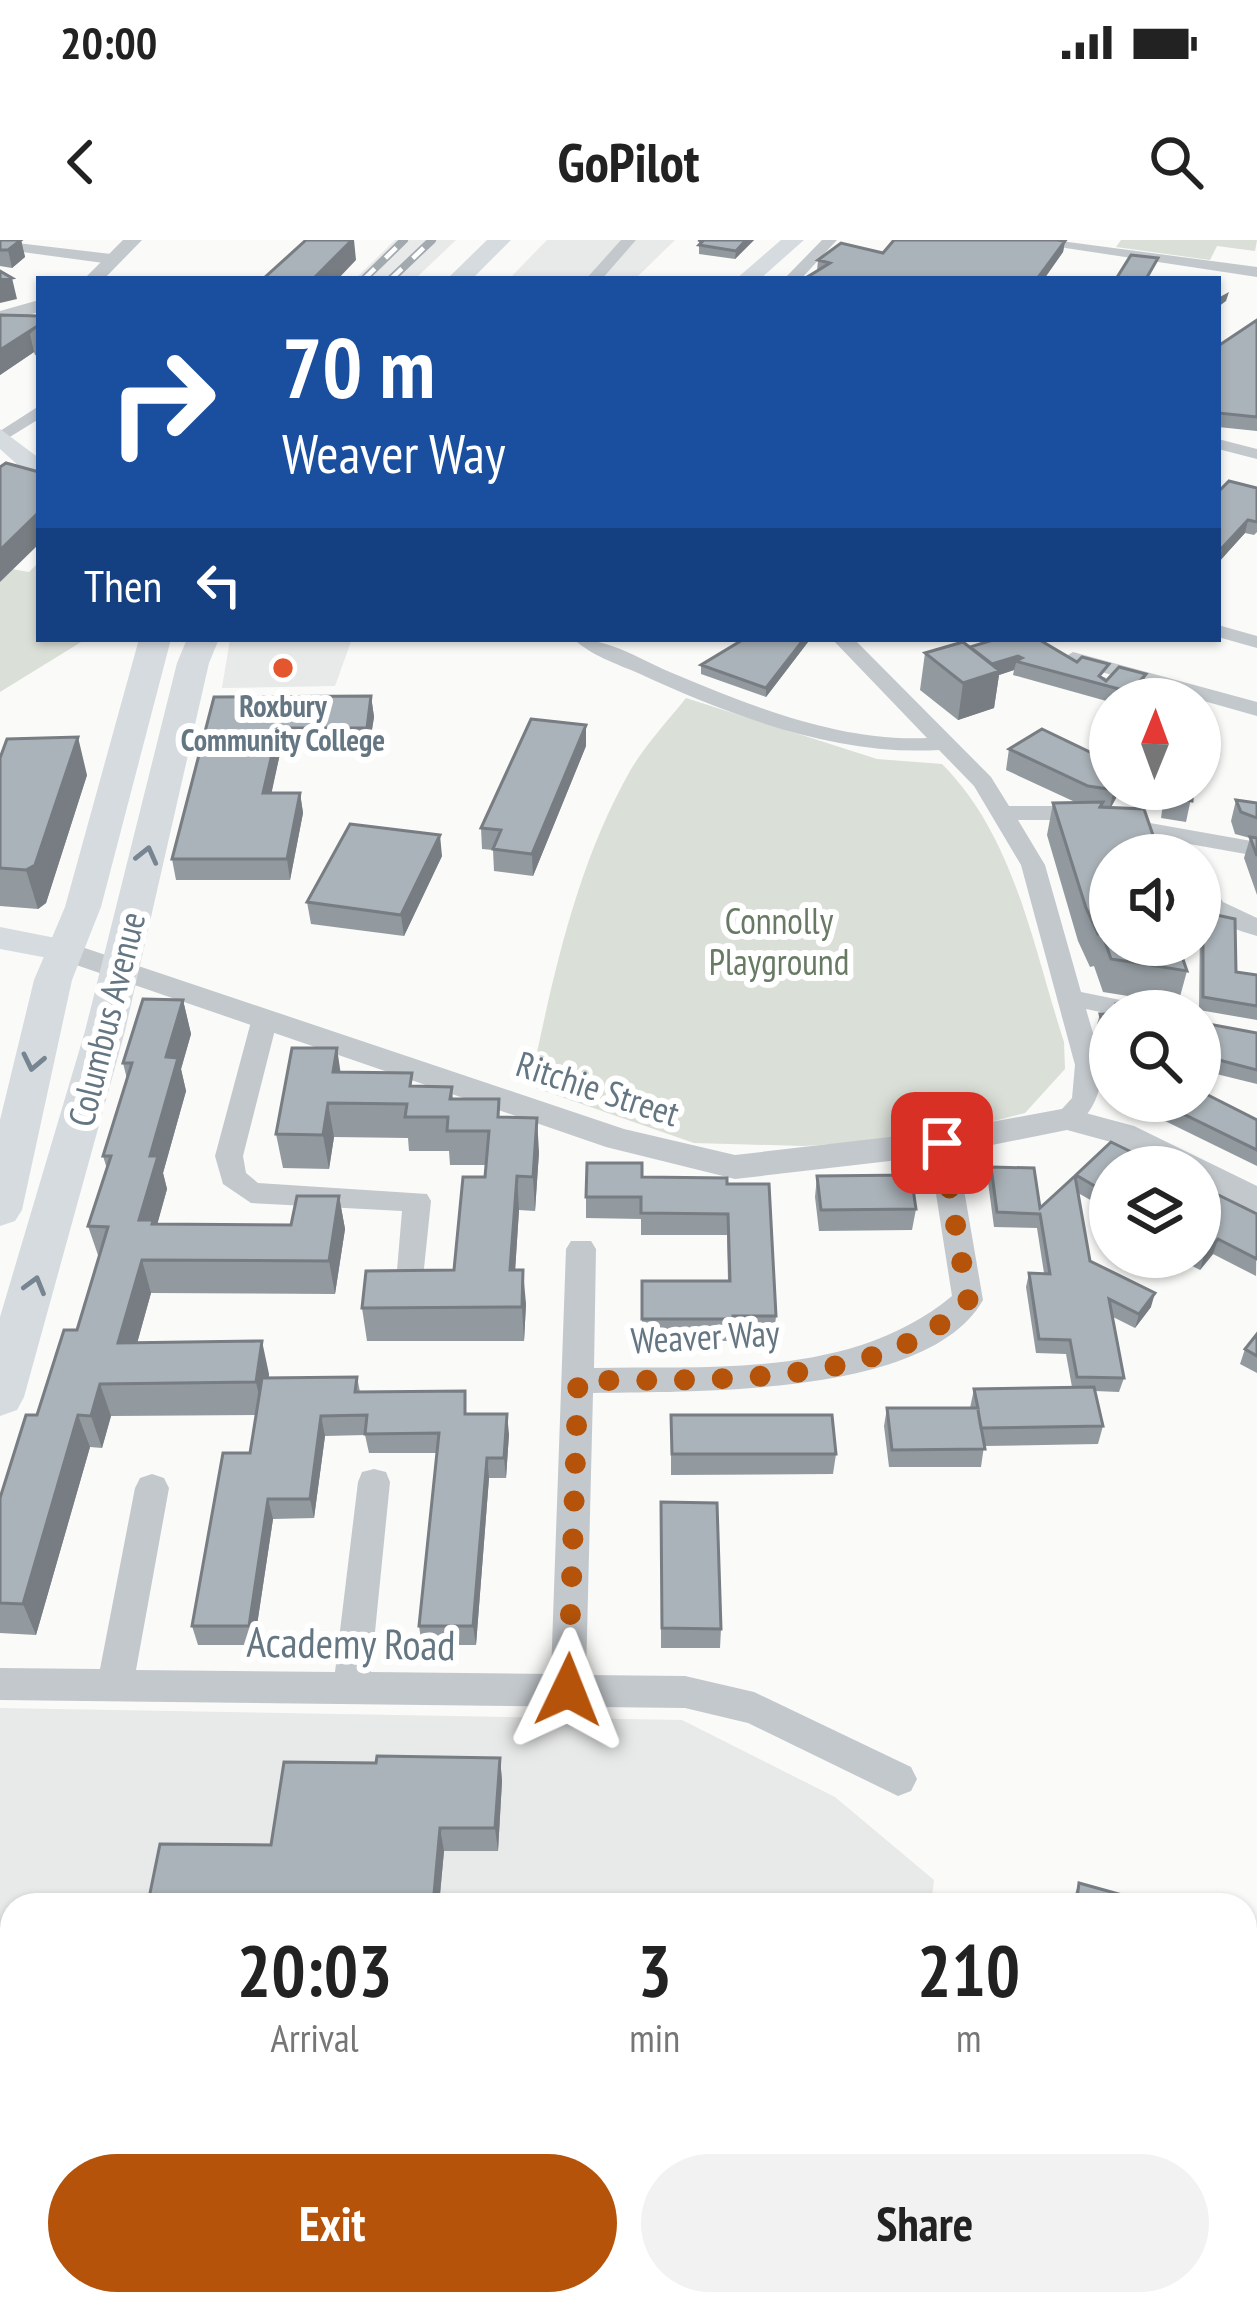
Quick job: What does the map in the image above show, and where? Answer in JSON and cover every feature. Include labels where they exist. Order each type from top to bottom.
[{"type":"main road","points":[[462,276],[500,240]]},
{"type":"main road","points":[[489,276],[526,240]]},
{"type":"main road","points":[[751,276],[794,240]]},
{"type":"main road","points":[[1,437],[36,467]]},
{"type":"main road","name":"Columbus Avenue","points":[[0,1208],[46,1002],[83,907],[124,737],[154,642]]},
{"type":"main road","name":"Columbus Avenue","points":[[0,1397],[120,968],[202,642]]},
{"type":"main road","points":[[0,938],[64,950]]},
{"type":"street","points":[[96,276],[133,240]]},
{"type":"street","points":[[597,276],[629,240]]},
{"type":"street","points":[[796,275],[830,240]]},
{"type":"street","points":[[1013,263],[1022,240],[1208,272],[1257,272]]},
{"type":"street","points":[[0,245],[111,259]]},
{"type":"street","points":[[0,322],[36,317]]},
{"type":"street","points":[[1,437],[36,413]]},
{"type":"street","points":[[1221,448],[1257,454]]},
{"type":"street","points":[[1221,632],[1257,642]]},
{"type":"street","points":[[591,642],[680,683],[841,736],[900,747],[946,743]]},
{"type":"street","points":[[846,642],[897,681],[1006,813],[1033,865],[1088,1065],[1084,1101],[1067,1119],[1122,1134],[1146,1146]]},
{"type":"street","points":[[1073,658],[1257,709]]},
{"type":"street","points":[[1006,813],[1054,812],[1139,834]]},
{"type":"street","points":[[1221,847],[1257,848]]},
{"type":"street","points":[[1221,910],[1257,928]]},
{"type":"street","name":"Ritchie Street","points":[[64,950],[618,1139],[735,1167],[803,1163],[942,1143],[1067,1119]]},
{"type":"street","points":[[1070,998],[1089,1002]]},
{"type":"street","points":[[265,1018],[229,1156],[233,1177],[251,1193],[417,1201],[412,1270]]},
{"type":"street","name":"Weaver Way","points":[[578,1381],[784,1372],[874,1356],[929,1334],[968,1300],[942,1143]]},
{"type":"street","points":[[1221,1183],[1257,1200]]},
{"type":"street","points":[[568,1690],[581,1249]]},
{"type":"street","points":[[351,1687],[374,1482]]},
{"type":"street","points":[[115,1685],[152,1488]]},
{"type":"street","name":"Academy Road","points":[[0,1684],[685,1692],[754,1708],[898,1779]]},
{"type":"shaded area","points":[[395,240],[456,240],[418,276],[358,276]]},
{"type":"shaded area","points":[[547,240],[675,240],[638,276],[512,276]]},
{"type":"shaded area","name":"Roxbury Community College","points":[[230,642],[351,642],[335,686],[222,688]]},
{"type":"shaded area","points":[[0,1708],[682,1720],[835,1797],[934,1880],[932,1893],[0,1893]]},
{"type":"green space","points":[[1121,240],[1257,240],[1255,251],[1217,246],[1210,260],[1116,247]]},
{"type":"green space","points":[[36,565],[36,642],[81,642],[0,692],[0,567],[29,572]]},
{"type":"green space","name":"Connolly Playground","points":[[686,698],[877,759],[942,764],[967,793],[1005,859],[1064,1042],[1065,1069],[1025,1113],[933,1137],[804,1146],[694,1143],[530,1086],[557,965],[595,845],[636,761]]},
{"type":"building","points":[[0,240],[21,240],[0,250]]},
{"type":"building","points":[[306,240],[352,240],[316,276],[266,276]]},
{"type":"building","points":[[698,240],[746,240],[736,251],[699,245],[703,241]]},
{"type":"building","points":[[894,240],[1065,241],[1039,276],[809,276],[830,263],[818,260],[841,243],[883,253]]},
{"type":"building","points":[[1131,255],[1158,258],[1148,276],[1118,276]]},
{"type":"building","points":[[0,315],[36,316],[36,327],[0,350]]},
{"type":"building","points":[[1257,320],[1257,417],[1221,413],[1221,344]]},
{"type":"building","points":[[6,463],[36,471],[36,515],[0,550],[0,467]]},
{"type":"building","points":[[1229,481],[1257,488],[1257,522],[1248,520],[1222,548],[1221,548],[1221,489]]},
{"type":"building","points":[[739,642],[802,642],[766,688],[701,665]]},
{"type":"building","points":[[963,642],[1000,671],[963,683],[925,653]]},
{"type":"building","points":[[986,642],[1043,642],[1077,662],[1082,657],[1109,664],[1102,678],[1089,681],[1015,661],[1022,658],[1018,656],[992,664],[970,647]]},
{"type":"building","points":[[1119,667],[1146,674],[1142,678],[1109,678]]},
{"type":"building","points":[[371,696],[367,728],[278,728],[263,793],[300,793],[287,859],[172,859],[214,697]]},
{"type":"building","points":[[531,719],[586,725],[532,854],[493,849],[501,830],[481,828]]},
{"type":"building","points":[[1042,729],[1089,752],[1089,786],[1088,786],[1009,749]]},
{"type":"building","points":[[78,737],[35,865],[26,870],[0,868],[0,758],[7,739]]},
{"type":"building","points":[[1236,800],[1257,803],[1257,818],[1241,812]]},
{"type":"building","points":[[1089,802],[1089,810],[1144,810],[1153,834],[1089,834],[1089,914],[1086,908],[1053,803]]},
{"type":"building","points":[[350,824],[440,835],[401,915],[307,902]]},
{"type":"building","points":[[1221,916],[1235,919],[1236,972],[1257,975],[1257,1006],[1221,1000],[1221,990],[1203,990],[1203,966],[1221,966]]},
{"type":"building","points":[[143,999],[183,1000],[166,1057],[178,1058],[150,1156],[158,1156],[139,1220],[291,1225],[297,1196],[339,1196],[329,1261],[142,1260],[118,1343],[262,1341],[256,1382],[100,1384],[91,1416],[78,1415],[23,1604],[0,1603],[0,1498],[26,1415],[37,1415],[64,1330],[77,1330],[108,1227],[88,1226],[111,1156],[103,1156],[132,1063],[123,1063]]},
{"type":"building","points":[[1221,1026],[1257,1033],[1257,1070],[1221,1061]]},
{"type":"building","points":[[292,1048],[337,1048],[333,1072],[412,1073],[410,1086],[452,1087],[450,1099],[499,1099],[498,1117],[537,1118],[533,1177],[517,1176],[510,1270],[523,1270],[522,1307],[362,1308],[366,1271],[454,1270],[463,1177],[485,1177],[489,1131],[447,1131],[448,1117],[405,1117],[407,1104],[328,1103],[323,1135],[276,1134]]},
{"type":"building","points":[[1221,1102],[1257,1120],[1257,1150],[1200,1122],[1221,1122]]},
{"type":"building","points":[[587,1163],[642,1163],[642,1177],[727,1178],[727,1184],[769,1184],[776,1316],[642,1319],[642,1281],[730,1281],[728,1214],[641,1213],[641,1197],[586,1197]]},
{"type":"building","points":[[1089,1163],[1089,1183],[1076,1175]]},
{"type":"building","points":[[991,1167],[1034,1168],[1040,1208],[1075,1176],[1089,1278],[1125,1278],[1155,1293],[1139,1314],[1109,1299],[1124,1378],[1077,1377],[1070,1340],[1039,1339],[1029,1273],[1050,1274],[1040,1214],[997,1212]]},
{"type":"building","points":[[911,1175],[916,1209],[821,1210],[817,1176]]},
{"type":"building","points":[[1221,1196],[1257,1214],[1257,1259],[1221,1241]]},
{"type":"building","points":[[1257,1334],[1257,1356],[1245,1349]]},
{"type":"building","points":[[357,1377],[355,1392],[465,1391],[465,1414],[507,1414],[504,1458],[487,1458],[473,1626],[419,1626],[439,1433],[365,1434],[367,1415],[321,1416],[310,1499],[268,1499],[249,1626],[192,1626],[223,1453],[250,1453],[262,1378]]},
{"type":"building","points":[[1094,1387],[1103,1426],[981,1428],[985,1449],[892,1450],[887,1408],[978,1408],[974,1389]]},
{"type":"building","points":[[671,1415],[832,1415],[836,1454],[672,1454]]},
{"type":"building","points":[[661,1502],[717,1503],[721,1629],[662,1628]]},
{"type":"building","points":[[377,1756],[500,1758],[495,1828],[440,1828],[434,1893],[150,1893],[160,1844],[271,1845],[284,1762],[376,1763]]},
{"type":"building","points":[[1079,1883],[1115,1893],[1078,1893]]},
{"type":"railway","points":[[367,276],[404,240]]},
{"type":"railway","points":[[394,276],[432,240]]},
{"type":"place","name":"Roxbury Community College","points":[[283,668]]},
{"type":"route","points":[[568,1690],[578,1381],[784,1372],[874,1356],[929,1334],[968,1300],[942,1143]]}]
